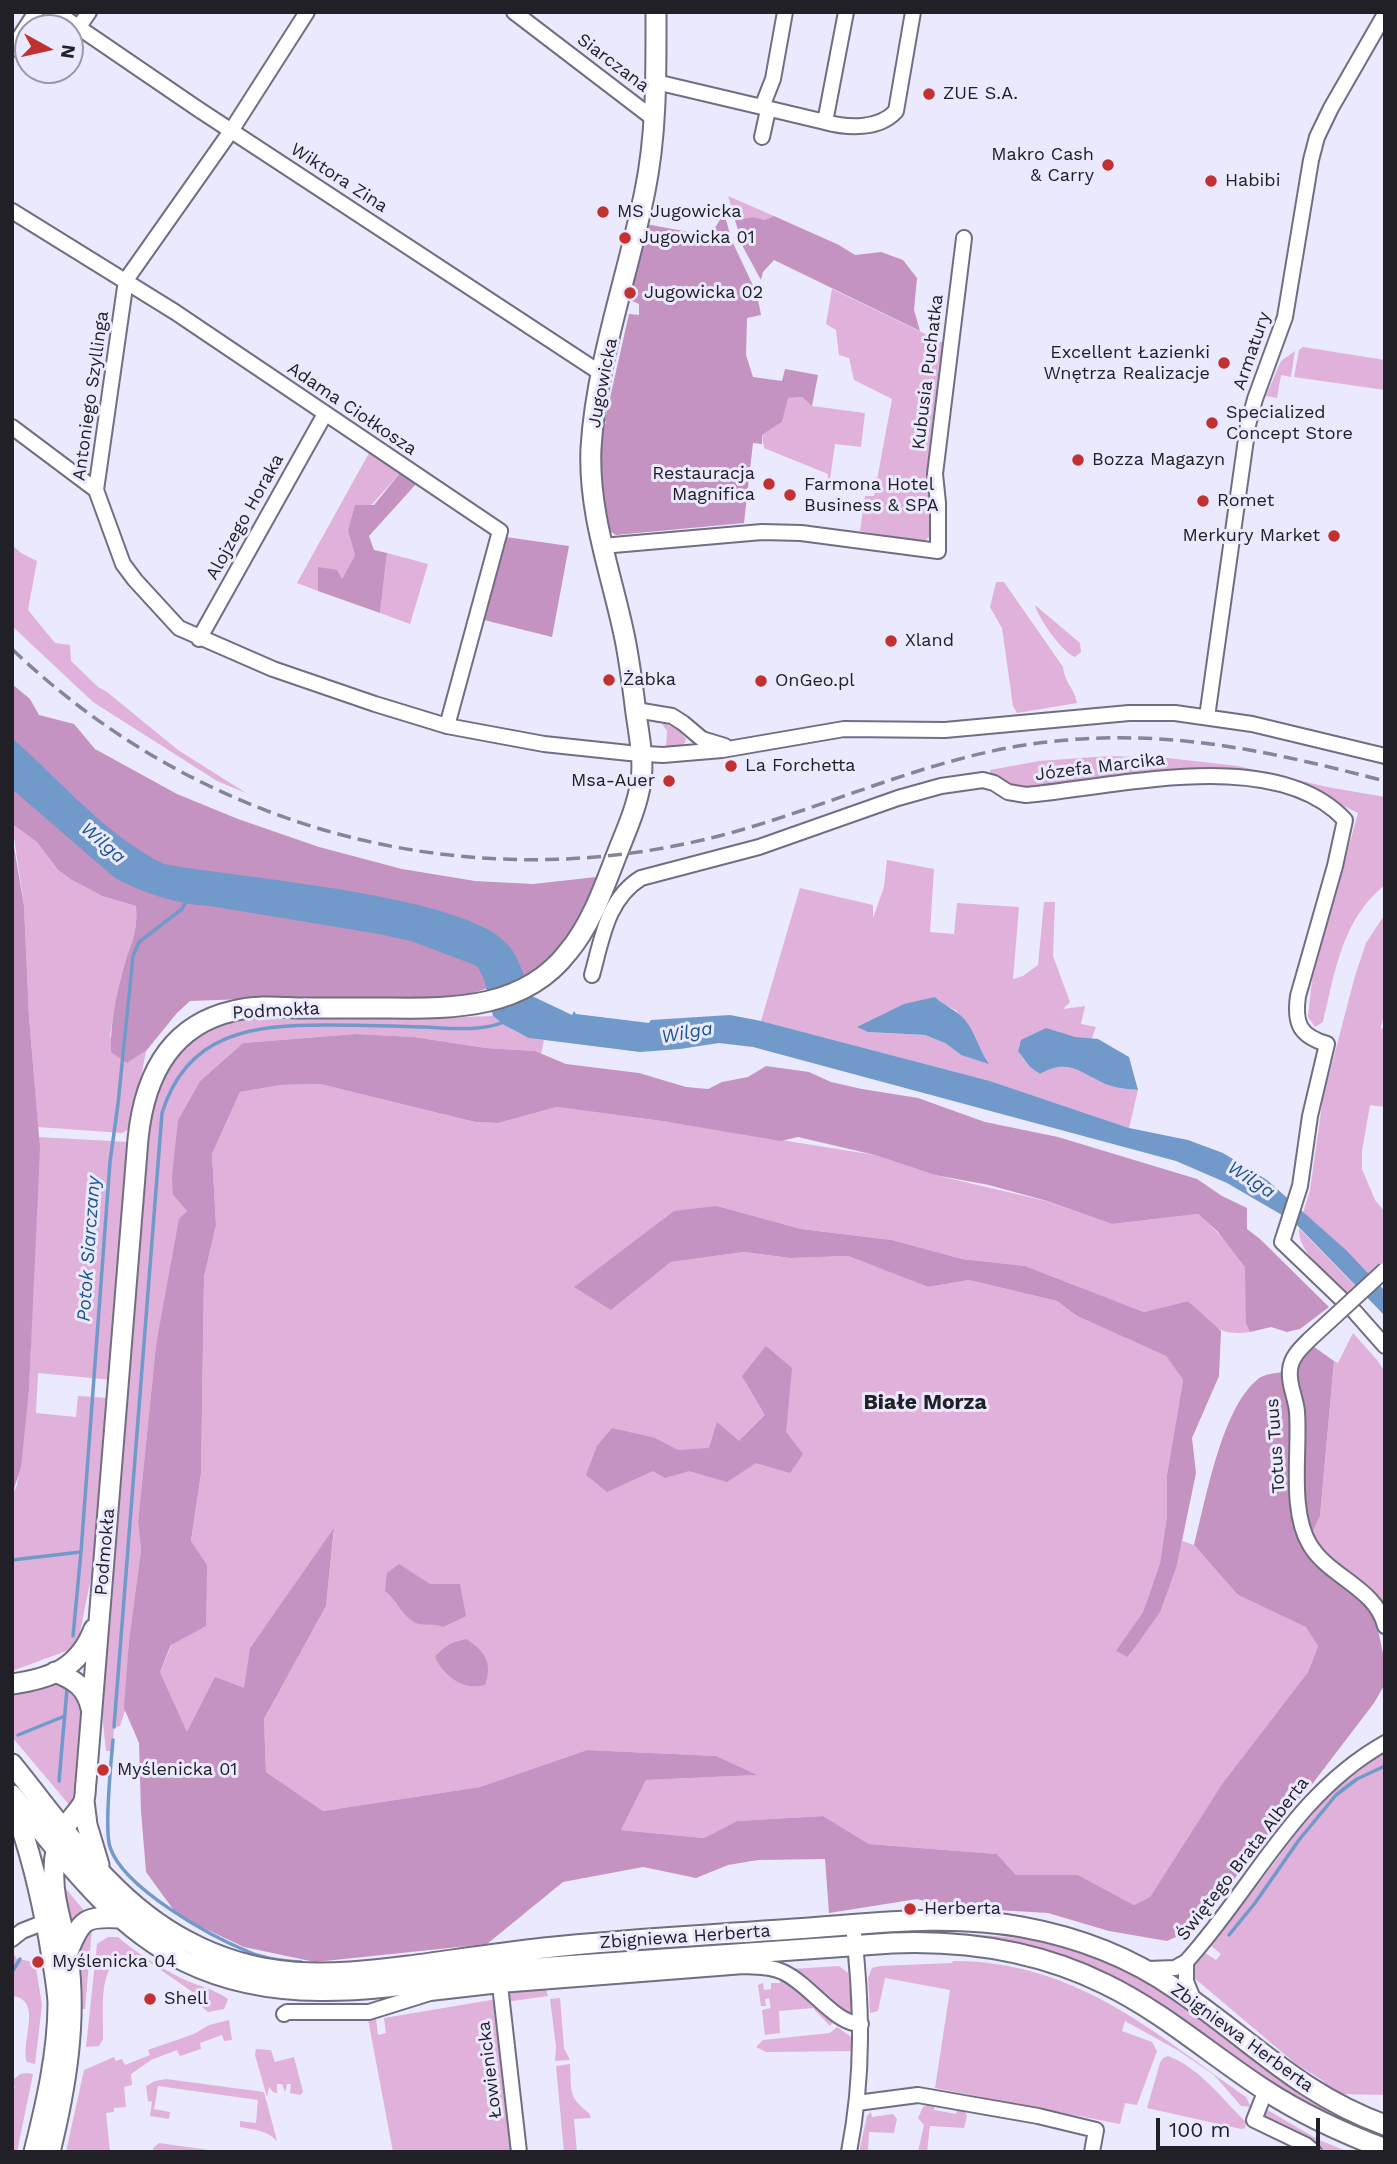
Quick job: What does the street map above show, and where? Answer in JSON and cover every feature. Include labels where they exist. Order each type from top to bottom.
[{"type":"street","points":[[12,49],[36,12]]},
{"type":"street","name":"Antoniego Szyllinga","points":[[306,12],[231,131],[126,280],[96,490],[123,564],[179,628],[273,669],[447,726],[544,744],[641,753]]},
{"type":"street","name":"Siarczana","points":[[514,12],[654,119]]},
{"type":"street","name":"Jugowicka","points":[[641,753],[626,642],[594,510],[591,468],[593,430],[603,374],[645,193],[654,119],[656,12]]},
{"type":"street","points":[[762,137],[765,109],[785,12]]},
{"type":"street","points":[[825,122],[846,12]]},
{"type":"street","points":[[656,82],[837,125],[863,126],[890,118],[896,111],[913,12]]},
{"type":"street","name":"Armatury","points":[[1207,717],[1246,437],[1255,399],[1285,317],[1311,160],[1317,137],[1331,108],[1385,14]]},
{"type":"street","name":"Wiktora Zina","points":[[84,32],[603,374]]},
{"type":"street","name":"Adama Ciołkosza","points":[[12,211],[126,280],[500,531],[447,726]]},
{"type":"street","name":"Kubusia Puchatka","points":[[602,546],[762,532],[800,533],[938,551],[938,503],[934,474],[964,239]]},
{"type":"street","name":"Alojzego Horaka","points":[[199,639],[325,414]]},
{"type":"street","points":[[12,427],[96,490]]},
{"type":"street","points":[[635,710],[672,716],[693,733],[712,743],[736,747]]},
{"type":"street","points":[[641,753],[684,754],[844,729],[944,730],[1129,713],[1175,713],[1275,729],[1385,756]]},
{"type":"street","points":[[684,754],[692,741],[693,733]]},
{"type":"street","name":"Podmokła","points":[[55,1849],[65,1828],[84,1801],[141,1113],[152,1074],[168,1051],[184,1035],[205,1021],[230,1011],[266,1007],[435,1009],[478,1004],[514,994],[537,983],[567,954],[602,909],[632,815],[641,778],[641,753]]},
{"type":"street","name":"Józefa Marcika","points":[[602,909],[647,875],[759,847],[898,798],[941,786],[989,781],[1008,792],[1026,795],[1210,775],[1264,781],[1311,793],[1345,820],[1296,1008],[1297,1019],[1303,1032],[1327,1044],[1311,1107],[1297,1197],[1282,1242],[1355,1312],[1385,1346]]},
{"type":"street","points":[[592,975],[602,909]]},
{"type":"street","name":"Totus Tuus","points":[[1385,1270],[1296,1353],[1289,1372],[1297,1412],[1302,1528],[1317,1555],[1372,1601],[1381,1613],[1385,1626]]},
{"type":"street","name":"Podmokła","points":[[13,1684],[67,1668],[79,1658],[100,1615]]},
{"type":"street","points":[[55,1672],[80,1684],[89,1696],[92,1713]]},
{"type":"street","name":"Świętego Brata Alberta","points":[[1143,1969],[1164,1970],[1186,1962],[1302,1810],[1385,1732]]},
{"type":"street","name":"Świętego Brata Alberta","points":[[1363,1754],[1385,1743]]},
{"type":"street","name":"Zbigniewa Herberta","points":[[12,1764],[122,1895],[153,1921],[188,1942],[239,1964],[290,1973],[342,1973],[556,1947],[853,1925],[939,1920],[1023,1927],[1082,1942],[1143,1969],[1194,2001],[1302,2084],[1343,2108],[1385,2126]]},
{"type":"street","name":"Zbigniewa Herberta","points":[[12,1795],[55,1849],[120,1918],[159,1947],[207,1971],[255,1986],[297,1991],[366,1989],[549,1967],[856,1945],[922,1942],[962,1944],[1015,1952],[1103,1983],[1139,2003],[1265,2090],[1319,2121],[1385,2149]]},
{"type":"street","points":[[84,1801],[87,1825],[101,1872]]},
{"type":"street","points":[[12,1804],[28,1844],[55,1973],[58,2012],[51,2072],[34,2152]]},
{"type":"street","points":[[50,2152],[62,2092],[71,2027],[72,1997],[68,1953],[53,1879],[55,1849]]},
{"type":"street","points":[[68,1953],[77,1930],[85,1922],[93,1917],[120,1918]]},
{"type":"street","points":[[12,1939],[22,1931],[45,1922]]},
{"type":"street","points":[[849,2152],[857,2103],[861,2024],[853,1925]]},
{"type":"street","name":"Świętego Brata Alberta","points":[[1186,1962],[1186,1982],[1194,2001]]},
{"type":"street","points":[[284,2014],[369,2012],[430,1993],[500,1984],[744,1966],[780,1970],[796,1979],[841,2020],[861,2024]]},
{"type":"street","name":"Łowienicka","points":[[500,1984],[519,2152]]},
{"type":"street","points":[[1265,2090],[1254,2120],[1306,2145],[1314,2152]]},
{"type":"street","points":[[857,2103],[918,2095],[1038,2116],[1096,2130],[1092,2152]]},
{"type":"shaded area","points":[[728,196],[774,216],[765,220],[753,217],[735,220]]},
{"type":"shaded area","points":[[724,213],[732,241],[757,294],[761,315],[747,318],[746,355],[753,377],[782,381],[785,369],[818,375],[812,406],[802,397],[788,398],[782,422],[762,435],[762,444],[753,443],[744,523],[616,535],[608,530],[601,482],[602,425],[606,423],[629,314],[639,315],[639,304],[630,300],[646,224],[710,236]]},
{"type":"shaded area","points":[[774,216],[855,255],[881,252],[903,260],[917,278],[914,310],[920,331],[774,260],[763,272],[761,280],[743,247],[735,220],[753,217],[765,220]]},
{"type":"shaded area","points":[[832,289],[946,344],[927,511],[931,515],[929,537],[923,542],[860,531],[865,496],[874,496],[892,399],[854,380],[849,358],[839,355],[836,330],[826,324]]},
{"type":"shaded area","points":[[1303,347],[1385,360],[1385,390],[1294,377],[1299,350]]},
{"type":"shaded area","points":[[1295,351],[1291,377],[1281,375],[1277,398],[1266,396],[1281,361]]},
{"type":"shaded area","points":[[802,397],[812,406],[865,413],[861,447],[835,444],[829,486],[828,474],[764,448],[762,435],[782,422],[787,398]]},
{"type":"shaded area","points":[[369,453],[400,473],[348,531],[355,555],[342,579],[318,568],[318,591],[297,583]]},
{"type":"shaded area","points":[[400,473],[417,483],[369,536],[374,550],[387,553],[380,613],[318,591],[318,567],[337,570],[342,579],[355,555],[348,531],[355,505],[374,505]]},
{"type":"shaded area","points":[[506,537],[569,546],[552,637],[484,620]]},
{"type":"shaded area","points":[[12,545],[37,561],[28,610],[55,643],[70,645],[71,661],[98,687],[178,750],[246,793],[217,781],[93,702],[12,626]]},
{"type":"shaded area","points":[[387,553],[428,564],[410,624],[380,613]]},
{"type":"shaded area","points":[[996,582],[1004,582],[1063,667],[1077,703],[1017,713],[1013,706],[1002,628],[990,607]]},
{"type":"shaded area","points":[[1035,605],[1080,643],[1081,652],[1075,657],[1064,649],[1046,626]]},
{"type":"shaded area","points":[[12,684],[30,699],[39,715],[74,724],[95,749],[177,794],[319,847],[402,869],[475,881],[533,884],[596,877],[596,882],[573,931],[550,959],[525,976],[453,999],[297,997],[190,1001],[146,1051],[127,1063],[111,1052],[111,1031],[118,990],[135,932],[136,906],[102,896],[72,880],[58,870],[37,842],[12,824]]},
{"type":"shaded area","points":[[661,722],[676,728],[686,739],[683,744],[666,748],[667,731]]},
{"type":"shaded area","points":[[1109,756],[1168,758],[1238,766],[1327,787],[1385,797],[1385,885],[1359,914],[1342,947],[1323,1022],[1315,1027],[1308,1017],[1312,980],[1358,813],[1319,794],[1267,779],[1034,792],[1009,787],[991,776],[990,770],[1039,761]]},
{"type":"shaded area","points":[[12,824],[37,842],[58,870],[72,880],[102,896],[136,906],[135,932],[123,970],[110,1036],[127,1063],[146,1051],[131,1128],[122,1133],[38,1127],[24,906]]},
{"type":"shaded area","points":[[12,835],[24,906],[29,1017],[40,1148],[29,1390],[21,1467],[12,1495]]},
{"type":"shaded area","points":[[887,860],[934,869],[930,932],[954,934],[957,903],[1019,907],[1013,979],[1023,976],[1038,965],[1044,902],[1055,902],[1053,956],[1070,1002],[1063,1009],[1085,1006],[1081,1024],[1096,1027],[1091,1040],[1075,1037],[1019,1045],[1018,1051],[1030,1067],[1040,1074],[1058,1067],[1073,1068],[1109,1085],[1138,1090],[1129,1128],[990,1081],[761,1021],[800,888],[873,905],[873,918],[884,887]],"holes":[[[935,997],[943,1005],[956,1010],[988,1063],[961,1055],[945,1043],[925,1035],[868,1032]]]},
{"type":"shaded area","points":[[1385,914],[1385,1007],[1381,1028],[1385,1030],[1385,1107],[1370,1105],[1362,1151],[1362,1169],[1375,1200],[1385,1212],[1385,1262],[1370,1275],[1303,1213],[1310,1190],[1323,1098],[1355,976],[1366,943]]},
{"type":"shaded area","points":[[493,1016],[517,1032],[544,1040],[541,1054],[535,1051],[486,1048],[414,1037],[355,1034],[243,1043],[200,1081],[178,1120],[173,1195],[187,1211],[156,1345],[138,1522],[141,1550],[129,1640],[125,1711],[120,1726],[114,1728],[112,1751],[106,1751],[102,1713],[149,1117],[164,1077],[174,1060],[187,1047],[219,1027],[239,1021],[261,1017],[414,1019]]},
{"type":"shaded area","points":[[355,1034],[414,1037],[486,1048],[535,1051],[566,1064],[639,1073],[686,1087],[708,1089],[722,1082],[748,1077],[766,1066],[809,1072],[831,1082],[918,1098],[985,1122],[1058,1137],[1197,1179],[1222,1196],[1247,1208],[1247,1229],[1329,1307],[1300,1329],[1287,1332],[1271,1327],[1250,1332],[1246,1323],[1245,1267],[1218,1232],[1198,1214],[1112,1224],[1047,1201],[989,1185],[935,1175],[875,1155],[798,1137],[781,1141],[557,1107],[498,1123],[475,1122],[320,1084],[281,1085],[240,1092],[212,1154],[216,1225],[204,1277],[201,1474],[191,1541],[207,1565],[206,1626],[171,1645],[160,1672],[187,1732],[215,1677],[244,1688],[250,1648],[334,1528],[326,1606],[264,1719],[266,1772],[323,1811],[480,1787],[587,1750],[716,1756],[757,1775],[646,1780],[621,1830],[704,1838],[737,1821],[823,1816],[869,1844],[997,1854],[1016,1875],[1078,1875],[1134,1905],[1150,1897],[1222,1784],[1308,1672],[1318,1646],[1306,1627],[1238,1595],[1194,1545],[1217,1456],[1234,1411],[1258,1379],[1284,1372],[1291,1401],[1294,1513],[1347,1588],[1371,1611],[1377,1625],[1385,1663],[1385,1684],[1374,1703],[1313,1783],[1264,1839],[1204,1920],[1167,1941],[1109,1931],[1048,1913],[945,1907],[917,1899],[829,1913],[825,1859],[758,1860],[728,1865],[696,1878],[643,1867],[563,1882],[487,1944],[315,1962],[244,1947],[178,1916],[146,1872],[139,1743],[124,1708],[129,1640],[141,1550],[138,1522],[156,1345],[179,1219],[187,1211],[173,1195],[172,1176],[178,1120],[200,1081],[243,1043]]},
{"type":"shaded area","points":[[320,1084],[475,1122],[498,1123],[557,1107],[875,1155],[935,1175],[1046,1201],[1112,1224],[1198,1214],[1217,1232],[1245,1267],[1250,1332],[1229,1332],[1215,1327],[1188,1301],[1144,1312],[1025,1266],[962,1259],[892,1240],[801,1229],[717,1206],[611,1310],[671,1262],[744,1252],[790,1258],[848,1256],[928,1287],[969,1280],[1057,1301],[1077,1316],[1166,1356],[1183,1380],[1167,1475],[1167,1516],[1160,1563],[1143,1612],[1117,1651],[1129,1657],[1177,1565],[1182,1541],[1194,1545],[1238,1595],[1307,1627],[1318,1646],[1308,1672],[1222,1784],[1150,1897],[1134,1905],[1078,1875],[1016,1875],[997,1854],[869,1844],[823,1816],[737,1821],[704,1838],[621,1830],[646,1780],[755,1775],[716,1756],[587,1750],[480,1787],[323,1811],[266,1772],[264,1719],[326,1606],[334,1530],[250,1648],[245,1688],[187,1733],[160,1672],[207,1565],[191,1542],[201,1474],[204,1277],[216,1225],[212,1154],[240,1092],[281,1085]]},
{"type":"shaded area","points":[[39,1137],[128,1142],[112,1380],[38,1373],[36,1413],[76,1417],[78,1396],[109,1398],[97,1548],[77,1647],[12,1671],[12,1495],[17,1485],[29,1390]]},
{"type":"shaded area","points":[[717,1206],[801,1229],[892,1240],[962,1259],[1025,1266],[1144,1312],[1188,1301],[1221,1331],[1219,1376],[1192,1438],[1196,1473],[1177,1565],[1160,1612],[1128,1657],[1116,1651],[1143,1612],[1160,1563],[1167,1516],[1167,1475],[1183,1380],[1166,1356],[1077,1316],[1057,1301],[969,1280],[928,1287],[848,1256],[790,1258],[744,1252],[671,1262],[611,1310],[574,1287],[674,1211]]},
{"type":"shaded area","points":[[1299,1228],[1358,1289],[1351,1295],[1318,1265],[1304,1247]]},
{"type":"shaded area","points":[[1353,1333],[1385,1372],[1385,1606],[1329,1559],[1310,1537],[1320,1516],[1334,1361],[1338,1363]]},
{"type":"shaded area","points":[[1310,1344],[1334,1361],[1320,1516],[1310,1537],[1304,1521],[1297,1386],[1300,1357]]},
{"type":"shaded area","points":[[766,1346],[792,1368],[786,1432],[803,1454],[790,1473],[756,1463],[727,1482],[689,1471],[665,1478],[653,1471],[607,1492],[586,1475],[597,1446],[612,1428],[655,1438],[678,1450],[709,1448],[717,1422],[739,1441],[765,1415],[742,1376]]},
{"type":"shaded area","points":[[399,1564],[430,1584],[460,1584],[466,1616],[443,1627],[419,1624],[411,1620],[385,1591],[387,1573]]},
{"type":"shaded area","points":[[466,1639],[486,1658],[488,1670],[485,1685],[462,1684],[449,1676],[435,1657],[449,1645]]},
{"type":"shaded area","points":[[56,1683],[69,1685],[83,1708],[76,1792],[71,1807],[12,1737],[12,1696]]},
{"type":"shaded area","points":[[1385,1751],[1385,2095],[1337,2094],[1322,2080],[1296,2064],[1192,1976],[1197,1958],[1200,1960],[1205,1953],[1216,1960],[1221,1954],[1211,1946],[1299,1830],[1332,1792]]},
{"type":"shaded area","points":[[62,1884],[86,1913],[72,1926]]},
{"type":"shaded area","points":[[92,1928],[85,2009],[82,2009],[77,1938]]},
{"type":"shaded area","points":[[934,1933],[1041,1940],[1082,1949],[1116,1963],[1184,2003],[1274,2075],[1311,2099],[1385,2133],[1385,2140],[1303,2104],[1146,1998],[983,1939]]},
{"type":"shaded area","points":[[108,1937],[118,1937],[166,1970],[228,1999],[224,2009],[208,2012],[202,2007],[197,1995],[142,1957],[121,1955],[113,1963],[105,1982],[103,2039],[99,2046],[86,2047],[97,1944]]},
{"type":"shaded area","points":[[12,1951],[17,1959],[35,1962],[42,2005],[35,2064],[27,2062],[27,2005],[22,1999],[12,1996]]},
{"type":"shaded area","points":[[953,1961],[997,1964],[1037,1973],[1110,2004],[1178,2048],[1246,2097],[1251,2107],[1241,2106],[1214,2075],[1179,2051],[1125,2021],[1122,2031],[1152,2042],[1157,2051],[1137,2105],[1125,2103],[1120,2124],[935,2088],[950,1990],[885,1978],[878,2011],[870,2013],[868,1978],[872,1968],[880,1966]]},
{"type":"shaded area","points":[[839,1966],[848,1973],[853,2015],[851,2019],[845,2017],[792,1969]]},
{"type":"shaded area","points":[[781,1977],[798,1987],[833,2022],[830,2026],[813,2008],[779,2011],[780,2033],[765,2035],[762,2010],[771,2008],[769,1998],[765,1999],[766,2006],[761,2006],[758,1985],[763,1983],[764,1990],[771,1989],[771,1983],[780,1983]]},
{"type":"shaded area","points":[[546,1989],[548,1996],[506,2002],[504,1992]]},
{"type":"shaded area","points":[[560,1998],[564,2048],[570,2060],[555,2061],[556,2047],[550,1999]]},
{"type":"shaded area","points":[[497,1999],[516,2152],[393,2152],[368,2019],[376,2018],[378,2035],[386,2033],[384,2018]]},
{"type":"shaded area","points":[[229,2020],[232,2040],[224,2041],[222,2035],[200,2043],[201,2049],[180,2056],[177,2050],[151,2060],[131,2074],[132,2085],[124,2087],[126,2107],[114,2108],[114,2112],[106,2113],[110,2152],[66,2152],[84,2070],[114,2057],[116,2061],[122,2059],[125,2065],[150,2055],[148,2050],[194,2034],[209,2025]]},
{"type":"shaded area","points":[[837,2027],[857,2041],[857,2051],[766,2052],[756,2047],[763,2040],[830,2033]]},
{"type":"shaded area","points":[[256,2049],[271,2050],[275,2062],[294,2057],[303,2092],[300,2095],[290,2093],[291,2084],[287,2084],[285,2092],[282,2084],[277,2084],[277,2093],[269,2087],[267,2097],[255,2055]]},
{"type":"shaded area","points":[[1168,2056],[1180,2061],[1210,2085],[1246,2122],[1245,2128],[1147,2108],[1160,2063]]},
{"type":"shaded area","points":[[570,2064],[574,2097],[591,2118],[574,2119],[577,2152],[564,2152],[556,2066]]},
{"type":"shaded area","points":[[20,2074],[33,2074],[17,2152],[12,2152],[12,2097],[15,2086],[12,2081]]},
{"type":"shaded area","points":[[166,2079],[264,2092],[277,2141],[264,2133],[240,2127],[240,2121],[256,2123],[258,2100],[158,2086],[154,2109],[170,2112],[169,2119],[150,2116],[152,2102],[148,2101],[146,2086]]},
{"type":"shaded area","points":[[935,2104],[934,2110],[956,2114],[958,2108],[964,2110],[967,2116],[964,2128],[930,2126],[927,2152],[918,2152],[924,2125],[918,2118],[923,2107]]},
{"type":"shaded area","points":[[1264,2108],[1319,2140],[1349,2152],[1323,2152],[1313,2142],[1262,2116]]},
{"type":"shaded area","points":[[871,2112],[872,2117],[893,2114],[897,2119],[894,2133],[869,2132],[868,2152],[859,2152],[867,2116]]},
{"type":"shaded area","points":[[159,2143],[223,2152],[154,2152],[153,2148]]},
{"type":"water","name":"Wilga","points":[[12,738],[103,823],[164,864],[349,891],[402,901],[449,914],[487,929],[510,947],[520,964],[532,996],[572,1015],[574,1011],[576,1014],[649,1023],[651,1020],[730,1015],[761,1021],[990,1081],[1129,1128],[1188,1140],[1223,1153],[1267,1180],[1346,1250],[1385,1291],[1385,1316],[1294,1222],[1227,1183],[1176,1161],[753,1047],[719,1043],[640,1052],[529,1038],[493,1016],[484,979],[478,967],[472,964],[411,941],[185,903],[138,889],[115,878],[12,789]]},
{"type":"water","points":[[935,997],[965,1020],[989,1064],[961,1055],[945,1043],[925,1035],[868,1032],[857,1027],[904,1004]]},
{"type":"water","points":[[1046,1028],[1075,1037],[1098,1039],[1129,1057],[1138,1090],[1109,1085],[1073,1068],[1058,1067],[1040,1074],[1030,1067],[1018,1051],[1021,1040]]},
{"type":"waterway","name":"Potok Siarczany","points":[[73,1636],[110,1162],[133,956],[139,942],[182,909],[186,902]]},
{"type":"waterway","points":[[114,1727],[162,1113],[173,1086],[188,1065],[206,1050],[249,1031],[300,1025],[465,1029],[504,1022]]},
{"type":"waterway","points":[[12,1560],[81,1552]]},
{"type":"waterway","name":"Potok Siarczany","points":[[59,1781],[67,1689]]},
{"type":"waterway","points":[[18,1735],[65,1716]]},
{"type":"waterway","points":[[113,1740],[108,1795],[108,1838],[118,1863],[149,1894],[213,1935],[261,1956],[301,1962]]},
{"type":"waterway","points":[[1229,1935],[1336,1795],[1357,1779],[1385,1766]]},
{"type":"waterway","name":"Potok Siarczany","points":[[12,1972],[20,1959]]},
{"type":"railway","points":[[12,649],[86,712],[166,764],[252,805],[341,835],[434,853],[528,860],[623,854],[719,836],[963,758],[1047,742],[1092,738],[1177,740],[1218,745],[1300,760],[1385,781]]},
{"type":"place","name":"ZUE S.A.","points":[[929,94]]},
{"type":"place","name":"Makro Cash & Carry","points":[[1108,165]]},
{"type":"place","name":"Habibi","points":[[1211,181]]},
{"type":"place","name":"MS Jugowicka","points":[[603,212]]},
{"type":"place","name":"Jugowicka 01","points":[[625,238]]},
{"type":"place","name":"Jugowicka 02","points":[[630,293]]},
{"type":"place","name":"Excellent Łazienki Wnętrza Realizacje","points":[[1224,363]]},
{"type":"place","name":"Specialized Concept Store","points":[[1212,423]]},
{"type":"place","name":"Bozza Magazyn","points":[[1078,460]]},
{"type":"place","name":"Restauracja Magnifica","points":[[769,484]]},
{"type":"place","name":"Farmona Hotel Business & SPA","points":[[790,495]]},
{"type":"place","name":"Romet","points":[[1203,501]]},
{"type":"place","name":"Merkury Market","points":[[1334,536]]},
{"type":"place","name":"Xland","points":[[891,641]]},
{"type":"place","name":"Żabka","points":[[609,680]]},
{"type":"place","name":"OnGeo.pl","points":[[761,681]]},
{"type":"place","name":"La Forchetta","points":[[731,766]]},
{"type":"place","name":"Msa-Auer","points":[[669,781]]},
{"type":"place","name":"Myślenicka 01","points":[[103,1770]]},
{"type":"place","name":"Herberta","points":[[910,1909]]},
{"type":"place","name":"Myślenicka 04","points":[[38,1962]]},
{"type":"place","name":"Shell","points":[[150,1999]]},
{"type":"district","name":"Białe Morza","points":[[925,1403]]}]
